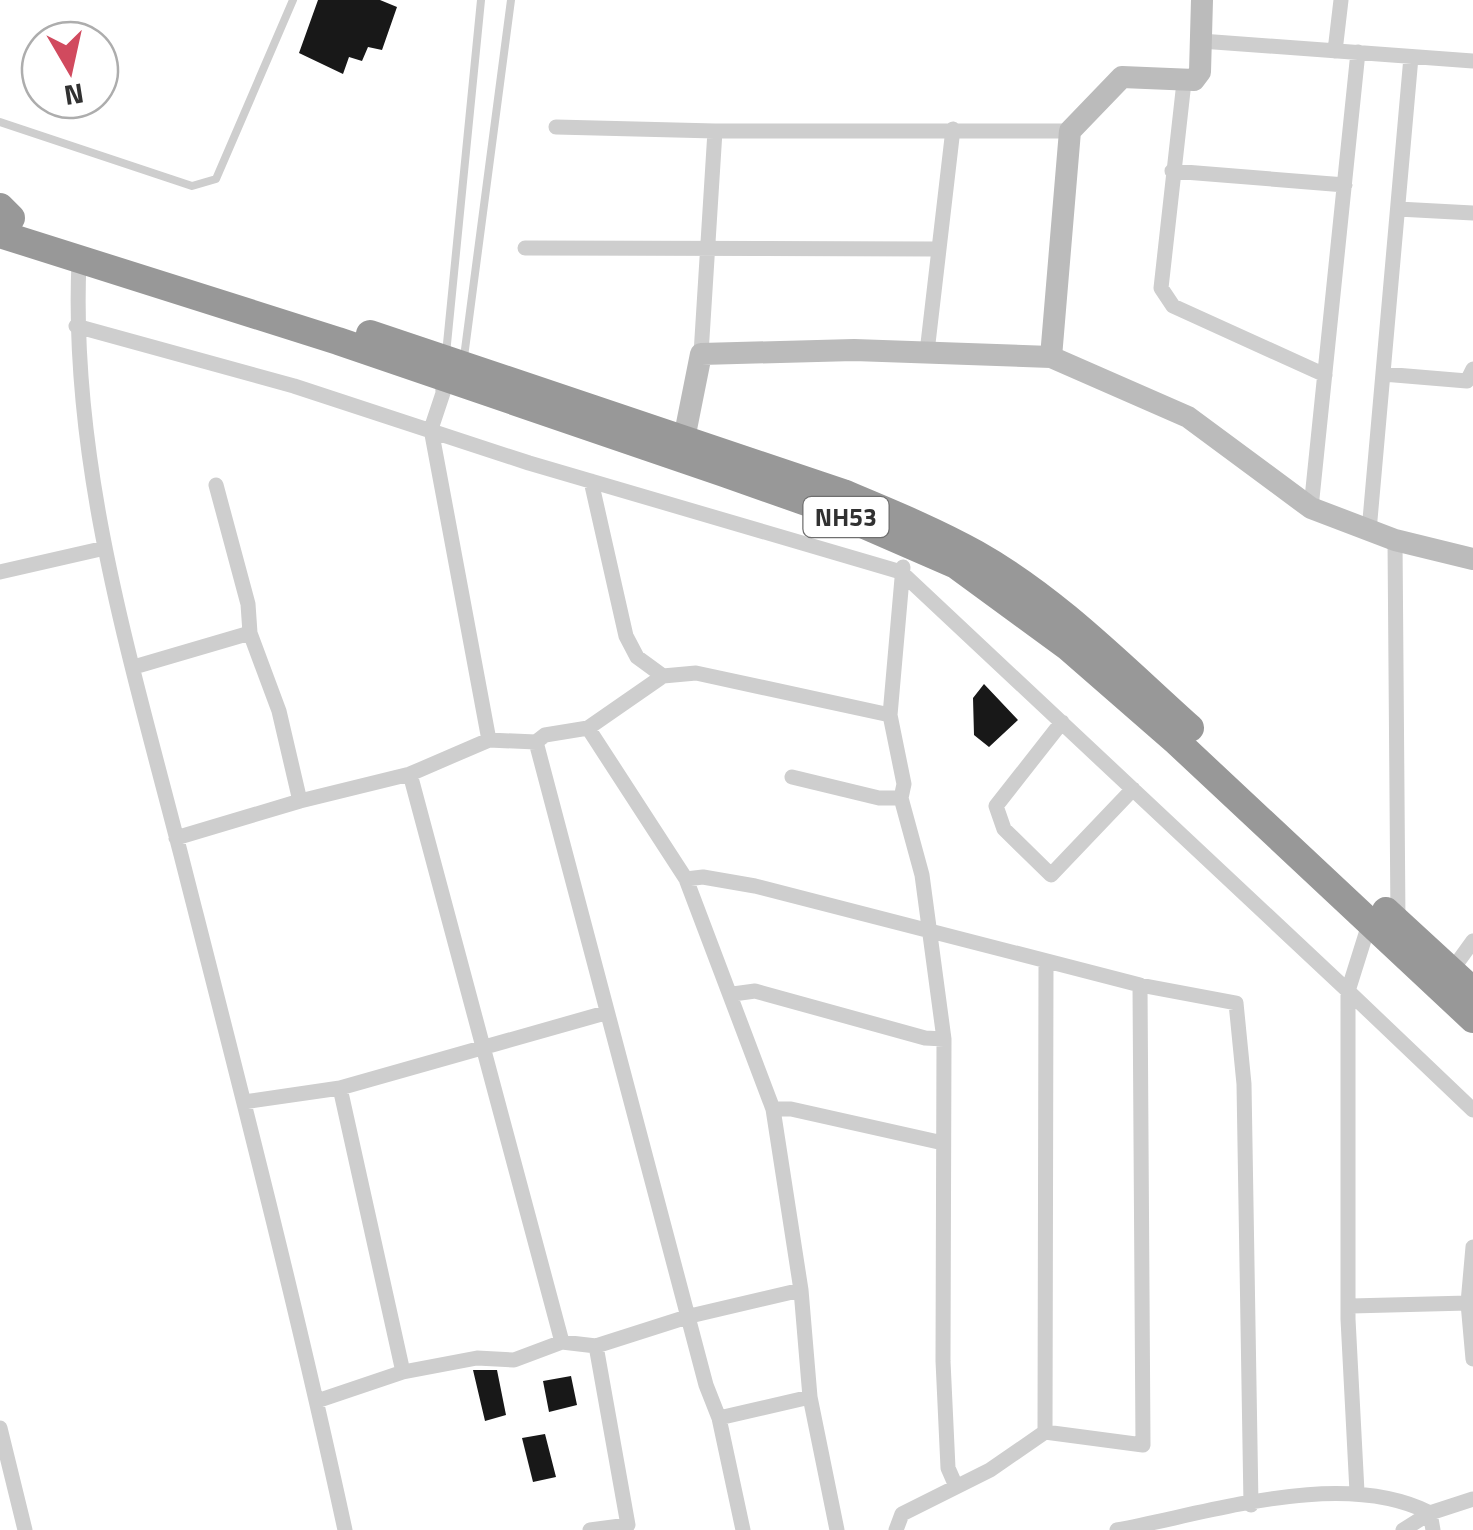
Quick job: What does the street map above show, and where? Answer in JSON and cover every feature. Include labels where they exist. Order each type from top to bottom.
[{"type":"highway","name":"NH53","points":[[3,219],[724,472],[911,543],[956,565],[1068,647],[1384,922],[1452,970],[1473,991]]},
{"type":"highway","name":"NH53","points":[[3,219],[79,262],[450,375],[684,440],[917,523],[1006,573],[1090,638],[1384,922],[1473,1019]]},
{"type":"street","points":[[1051,357],[1070,130],[1122,77],[1194,80],[1200,72],[1202,0]]},
{"type":"street","points":[[1335,50],[1341,0]]},
{"type":"street","points":[[1201,41],[1473,61]]},
{"type":"street","points":[[1311,508],[1358,52]]},
{"type":"street","points":[[1369,531],[1411,56]]},
{"type":"street","points":[[1184,82],[1161,288],[1164,297],[1173,306],[1325,375]]},
{"type":"street","points":[[556,127],[715,131],[1070,130]]},
{"type":"street","points":[[928,352],[936,249],[953,129]]},
{"type":"street","points":[[684,440],[702,354],[715,131]]},
{"type":"street","points":[[1172,171],[1344,185]]},
{"type":"street","points":[[1398,209],[1473,213]]},
{"type":"street","points":[[525,248],[936,249]]},
{"type":"street","points":[[79,262],[76,326],[90,487],[317,1401],[344,1530]]},
{"type":"street","points":[[76,326],[901,572],[1473,1110]]},
{"type":"street","points":[[702,354],[928,352],[1051,357],[1188,417],[1311,508],[1394,540],[1473,559]]},
{"type":"street","points":[[1383,374],[1468,381],[1473,369]]},
{"type":"street","points":[[450,375],[431,430],[489,740]]},
{"type":"street","points":[[591,481],[626,636],[637,657],[663,676]]},
{"type":"street","points":[[216,485],[248,604],[250,633],[279,711],[300,800]]},
{"type":"street","points":[[1357,1492],[1348,990],[1384,922],[1394,540]]},
{"type":"street","points":[[911,543],[901,572],[890,715],[904,784],[901,798],[922,875],[944,1039],[943,1360],[948,1468],[955,1484]]},
{"type":"street","points":[[0,572],[105,548]]},
{"type":"street","points":[[134,667],[250,633]]},
{"type":"street","points":[[176,838],[300,800],[410,774],[489,740],[536,742],[545,735],[588,728],[663,676],[696,673],[890,715]]},
{"type":"street","points":[[1062,722],[996,806],[1004,829],[1051,874],[1134,789]]},
{"type":"street","points":[[588,728],[686,879],[733,994],[773,1109],[802,1290],[810,1397],[837,1530]]},
{"type":"street","points":[[536,742],[605,1013],[719,1418],[743,1530]]},
{"type":"street","points":[[410,774],[562,1342]]},
{"type":"street","points":[[792,778],[879,798],[901,798]]},
{"type":"street","points":[[686,879],[702,876],[755,886],[1140,985],[1236,1003],[1244,1084],[1250,1505]]},
{"type":"street","points":[[1452,970],[1473,941]]},
{"type":"street","points":[[1045,1432],[1046,962]]},
{"type":"street","points":[[896,1530],[902,1514],[955,1484],[990,1470],[1045,1432],[1143,1444],[1140,985]]},
{"type":"street","points":[[733,994],[756,992],[925,1038],[944,1039]]},
{"type":"street","points":[[244,1102],[340,1088],[605,1013]]},
{"type":"street","points":[[340,1088],[403,1372]]},
{"type":"street","points":[[773,1109],[791,1109],[943,1144]]},
{"type":"street","points":[[1473,1247],[1468,1303],[1473,1358]]},
{"type":"street","points":[[317,1401],[403,1372],[478,1358],[514,1360],[562,1342],[596,1346],[690,1316],[802,1290]]},
{"type":"street","points":[[1351,1306],[1468,1303]]},
{"type":"street","points":[[590,1530],[628,1525],[596,1346]]},
{"type":"street","points":[[719,1418],[810,1397]]},
{"type":"street","points":[[0,1428],[26,1530]]},
{"type":"street","points":[[1117,1530],[1250,1505],[1357,1492],[1409,1502],[1431,1522]]},
{"type":"street","points":[[1403,1530],[1431,1522],[1473,1499]]},
{"type":"lane","points":[[0,122],[192,186],[206,186],[216,179],[293,0]]},
{"type":"lane","points":[[450,375],[481,0]]},
{"type":"lane","points":[[450,375],[511,0]]},
{"type":"building","points":[[318,0],[380,0],[397,7],[382,50],[368,47],[362,61],[349,57],[343,74],[299,53]]},
{"type":"building","points":[[984,684],[1018,720],[989,747],[974,735],[973,698]]},
{"type":"building","points":[[473,1370],[497,1370],[506,1415],[485,1421]]},
{"type":"building","points":[[571,1376],[577,1405],[549,1412],[543,1381]]},
{"type":"building","points":[[545,1434],[556,1477],[533,1482],[522,1438]]}]
